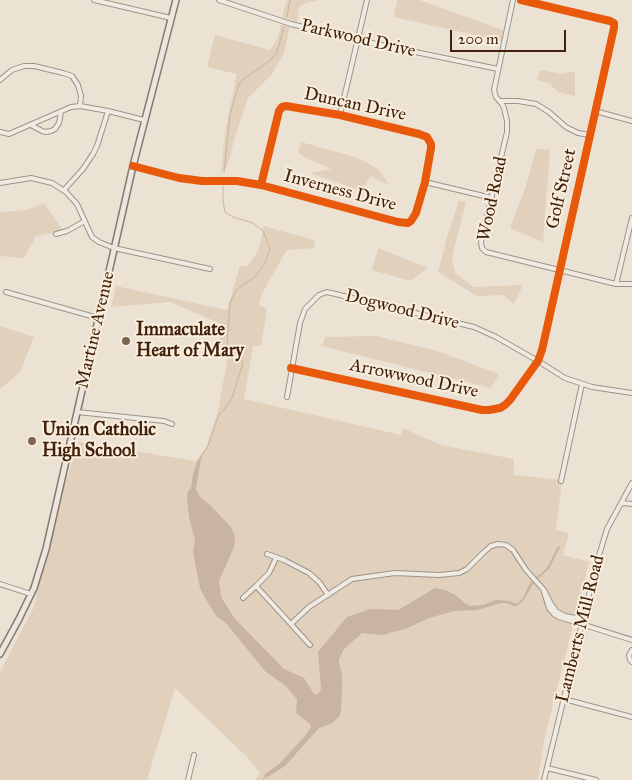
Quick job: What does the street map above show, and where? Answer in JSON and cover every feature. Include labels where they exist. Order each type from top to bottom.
[{"type":"main road","name":"Martine Avenue","points":[[0,654],[31,594],[46,549],[133,166],[176,0]]},
{"type":"street","points":[[94,0],[170,18]]},
{"type":"street","name":"Parkwood Drive","points":[[219,0],[291,24],[357,40],[498,69]]},
{"type":"street","points":[[340,115],[367,0]]},
{"type":"street","name":"Wood Road","points":[[513,0],[494,90],[504,108],[507,132],[481,242],[484,250],[616,284],[632,284]]},
{"type":"street","name":"Golf Street","points":[[521,0],[614,23],[538,361]]},
{"type":"street","points":[[0,80],[12,70],[24,66],[34,66],[63,73],[72,76],[78,85],[81,96],[80,106]]},
{"type":"street","points":[[500,101],[518,100],[536,104],[549,112],[566,127],[578,133],[590,135]]},
{"type":"street","points":[[0,132],[9,134],[71,107],[80,106],[144,120]]},
{"type":"street","name":"Duncan Drive","points":[[261,185],[279,111],[282,107],[286,106],[340,115],[419,134],[427,138],[431,148],[424,182]]},
{"type":"street","points":[[64,190],[83,169],[93,154],[108,111]]},
{"type":"street","points":[[595,111],[632,121]]},
{"type":"street","points":[[31,125],[42,131],[51,131],[59,123],[61,112]]},
{"type":"street","name":"Inverness Drive","points":[[133,166],[179,178],[202,181],[237,181],[261,185],[403,223],[408,223],[413,218],[424,182]]},
{"type":"street","points":[[0,183],[31,178],[52,182],[64,190],[77,204],[92,237],[114,248],[210,269]]},
{"type":"street","points":[[424,182],[492,198]]},
{"type":"street","points":[[616,284],[632,218]]},
{"type":"street","points":[[56,234],[75,227],[84,221]]},
{"type":"street","points":[[6,292],[98,318]]},
{"type":"street","name":"Dogwood Drive","points":[[287,397],[291,368],[304,309],[319,294],[327,292],[468,326],[485,332],[565,378],[592,387],[632,393]]},
{"type":"street","name":"Arrowwood Drive","points":[[291,368],[488,410],[506,405],[538,361]]},
{"type":"street","points":[[560,481],[582,384]]},
{"type":"street","points":[[77,412],[164,421],[172,424]]},
{"type":"street","name":"Lamberts Mill Road","points":[[544,780],[597,562],[608,529],[632,483]]},
{"type":"street","points":[[622,503],[632,504]]},
{"type":"street","points":[[291,624],[309,607],[355,578],[395,573],[439,575],[459,573],[467,569],[491,546],[498,544],[506,545],[513,550],[526,570],[542,586],[549,608],[554,614],[562,618],[583,621],[632,640]]},
{"type":"street","points":[[267,554],[309,573],[328,594]]},
{"type":"street","points":[[243,598],[269,573],[276,558]]},
{"type":"street","points":[[0,584],[31,594]]},
{"type":"street","points":[[256,586],[310,645]]},
{"type":"street","points":[[632,650],[629,655],[632,662]]},
{"type":"street","points":[[564,699],[632,717]]},
{"type":"street","points":[[188,780],[194,755]]},
{"type":"street","points":[[547,768],[596,780]]},
{"type":"shaded area","points":[[287,0],[320,0],[306,3],[299,7],[297,22],[282,17]]},
{"type":"shaded area","points":[[397,0],[419,0],[503,30],[502,41],[394,17]]},
{"type":"shaded area","points":[[281,25],[290,26],[284,53],[272,74],[248,98],[227,167],[221,173],[225,133],[237,74],[207,67],[215,35],[270,50],[277,40]]},
{"type":"shaded area","points":[[540,70],[562,74],[575,71],[575,96],[558,92],[549,83],[537,80]]},
{"type":"shaded area","points":[[301,142],[358,158],[378,169],[390,186],[371,176],[361,191],[310,173],[331,169],[306,158],[298,152]]},
{"type":"shaded area","points":[[536,149],[550,150],[543,242],[510,228],[526,186]]},
{"type":"shaded area","points":[[459,201],[466,201],[452,257],[455,273],[474,287],[523,285],[514,304],[503,295],[477,296],[438,272]]},
{"type":"shaded area","points":[[44,203],[63,231],[36,236],[24,258],[0,256],[0,212],[27,210]]},
{"type":"shaded area","points":[[264,226],[314,240],[315,248],[287,250],[261,295],[259,305],[267,309],[261,346],[253,346],[244,399],[401,435],[403,428],[441,445],[514,459],[514,475],[562,480],[556,530],[569,533],[563,555],[589,562],[545,736],[538,780],[256,780],[260,773],[248,758],[175,688],[147,780],[0,780],[0,672],[34,607],[60,498],[79,442],[196,461],[207,446],[218,411],[228,355],[219,342],[223,325],[170,302],[111,307],[116,286],[227,310],[240,266],[248,266],[259,249]]},
{"type":"shaded area","points":[[378,248],[428,268],[410,281],[372,270]]},
{"type":"shaded area","points":[[0,326],[34,337],[20,372],[0,389]]},
{"type":"shaded area","points":[[376,336],[437,351],[499,374],[491,388],[322,346],[325,337]]},
{"type":"shaded area","points":[[203,453],[196,489],[200,497],[231,527],[235,537],[234,547],[219,581],[221,597],[235,619],[284,669],[304,678],[316,695],[321,689],[318,652],[347,617],[371,609],[398,610],[435,588],[446,590],[471,606],[483,605],[496,600],[517,604],[523,598],[530,583],[547,568],[558,546],[560,547],[549,569],[535,581],[523,601],[517,606],[501,603],[477,610],[454,611],[384,635],[362,633],[344,649],[339,659],[342,673],[342,691],[339,717],[331,724],[319,728],[285,766],[266,778],[264,775],[279,764],[311,727],[310,724],[296,713],[297,699],[286,686],[266,672],[226,623],[217,617],[200,588],[193,552],[195,540],[189,517],[187,496],[191,488],[197,462]]},
{"type":"waterway","points":[[287,16],[290,0]]},
{"type":"waterway","points":[[224,173],[230,114],[239,84],[271,60],[277,52],[284,27]]},
{"type":"waterway","points":[[203,453],[207,448],[219,414],[232,398],[243,363],[234,350],[227,345],[230,303],[237,289],[255,277],[264,265],[270,248],[263,231],[253,223],[233,217],[225,212],[223,186]]},
{"type":"cycle path","points":[[291,368],[489,410],[505,405],[538,361],[614,23],[521,0]]},
{"type":"cycle path","points":[[133,166],[179,178],[202,181],[237,181],[261,185],[398,222],[408,223],[416,213],[425,182],[431,144],[427,137],[419,134],[340,115],[286,106],[282,107],[279,111],[261,185]]},
{"type":"place","name":"Immaculate Heart of Mary","points":[[126,341]]},
{"type":"place","name":"Union Catholic High School","points":[[32,441]]}]
